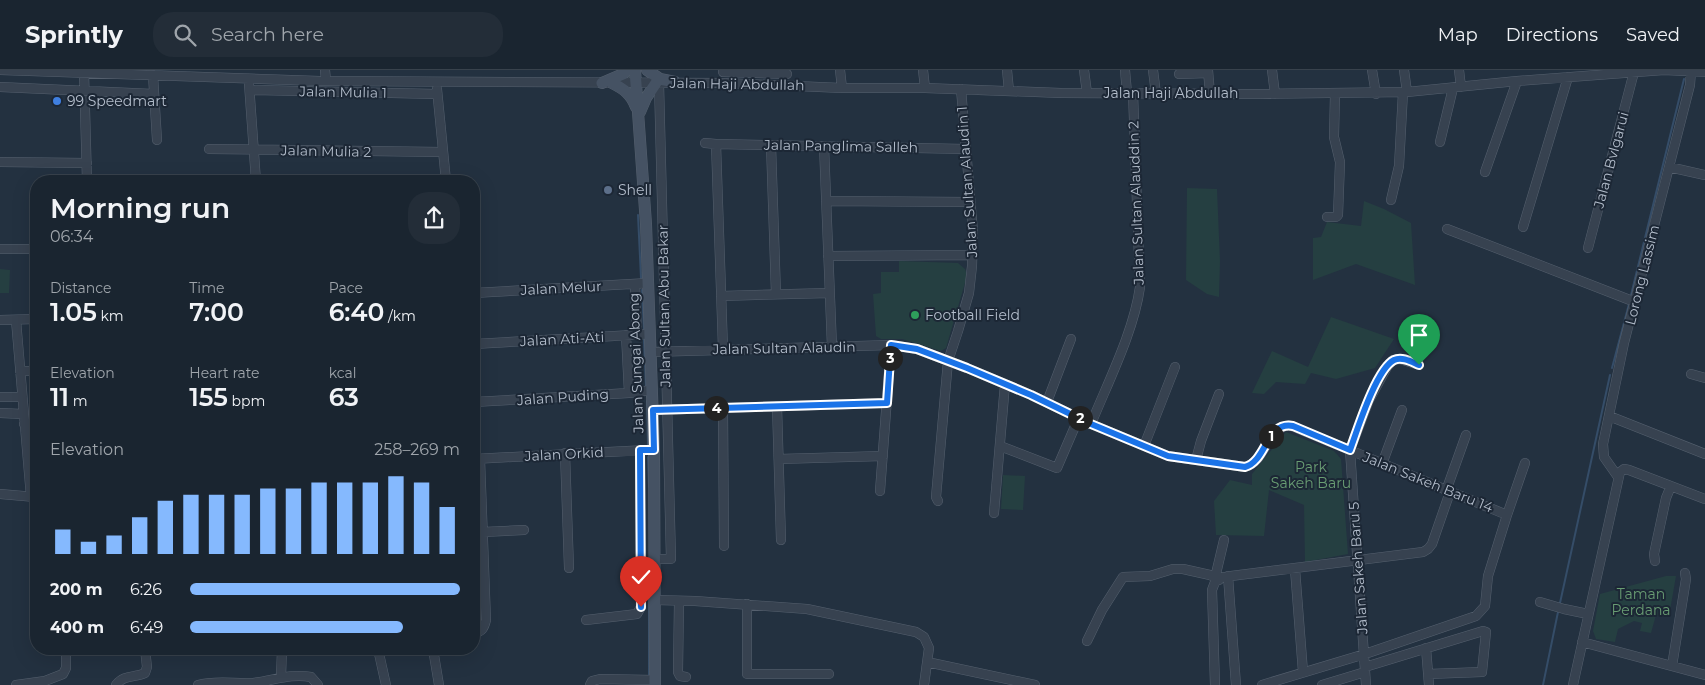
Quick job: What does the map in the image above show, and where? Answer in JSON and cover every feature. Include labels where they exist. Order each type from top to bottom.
[{"type":"street","name":"Jalan Haji Abdullah","points":[[0,70],[51,70],[153,75],[164,73],[237,74],[249,79],[326,81],[724,82],[842,88],[925,88],[1156,94],[1376,94],[1568,77],[1580,73],[1678,70],[1705,72]]},
{"type":"street","points":[[325,70],[326,81]]},
{"type":"street","points":[[607,83],[627,70]]},
{"type":"street","name":"Jalan Sungai Abong","points":[[635,70],[648,283],[654,450],[655,600],[649,682]]},
{"type":"street","points":[[647,70],[660,79],[675,82]]},
{"type":"street","points":[[840,70],[842,88]]},
{"type":"street","points":[[923,70],[925,88]]},
{"type":"street","points":[[1007,70],[1009,91]]},
{"type":"street","points":[[1084,70],[1087,93]]},
{"type":"street","name":"Jalan Sultan Alauddin 2","points":[[1091,424],[1122,347],[1139,292],[1140,266],[1130,93],[1125,70]]},
{"type":"street","points":[[1153,70],[1156,94]]},
{"type":"street","points":[[1272,70],[1275,94]]},
{"type":"street","points":[[1372,70],[1376,94]]},
{"type":"street","points":[[1391,200],[1398,166],[1405,92],[1404,70]]},
{"type":"street","points":[[1440,142],[1457,87],[1459,70]]},
{"type":"street","name":"Lorong Lassim","points":[[1618,477],[1604,457],[1603,444],[1608,416],[1690,85],[1691,70]]},
{"type":"street","points":[[724,82],[722,71],[787,72],[788,85]]},
{"type":"street","points":[[84,72],[87,175]]},
{"type":"street","points":[[1179,74],[1208,72],[1210,94]]},
{"type":"street","name":"Jalan Bvlgarui","points":[[1588,248],[1634,72]]},
{"type":"street","points":[[153,75],[157,140]]},
{"type":"street","points":[[1523,227],[1568,77]]},
{"type":"street","points":[[249,79],[256,175]]},
{"type":"street","points":[[436,81],[445,175]]},
{"type":"street","points":[[1485,172],[1517,81]]},
{"type":"street","points":[[607,83],[624,89],[630,95],[634,100],[639,117]]},
{"type":"street","points":[[639,117],[646,98],[658,83]]},
{"type":"street","name":"Jalan Sultan Abu Bakar","points":[[655,560],[671,559],[658,83]]},
{"type":"street","points":[[0,87],[154,94]]},
{"type":"street","name":"Jalan Sultan Alaudin 1","points":[[938,501],[936,497],[948,361],[969,293],[973,255],[973,232],[961,89]]},
{"type":"street","name":"Jalan Mulia 1","points":[[250,90],[437,94]]},
{"type":"street","points":[[1327,217],[1336,217],[1338,215],[1340,162],[1334,137],[1335,94]]},
{"type":"street","name":"Jalan Panglima Salleh","points":[[705,143],[966,149]]},
{"type":"street","points":[[716,144],[723,349]]},
{"type":"street","points":[[771,145],[776,294]]},
{"type":"street","points":[[824,146],[832,347]]},
{"type":"street","name":"Jalan Mulia 2","points":[[209,149],[443,152]]},
{"type":"street","points":[[0,162],[87,163]]},
{"type":"street","points":[[1669,167],[1705,174]]},
{"type":"street","points":[[826,201],[970,202]]},
{"type":"street","points":[[1447,229],[1635,302]]},
{"type":"street","points":[[0,249],[30,249]]},
{"type":"street","points":[[828,256],[973,255]]},
{"type":"street","name":"Jalan Melur","points":[[480,293],[648,283]]},
{"type":"street","points":[[635,284],[637,335]]},
{"type":"street","points":[[721,296],[829,293]]},
{"type":"street","points":[[0,320],[30,319]]},
{"type":"street","points":[[16,320],[23,414],[30,473]]},
{"type":"street","name":"Jalan Ati-Ati","points":[[480,344],[650,334]]},
{"type":"street","points":[[626,335],[629,393]]},
{"type":"street","points":[[1047,402],[1071,339]]},
{"type":"street","points":[[880,491],[891,345]]},
{"type":"street","name":"Jalan Sultan Alaudin","points":[[651,352],[891,345],[917,349],[948,361],[1047,402],[1091,424],[1168,456],[1245,467],[1252,465],[1257,460],[1278,428],[1289,425],[1350,450]]},
{"type":"street","points":[[1350,450],[1369,400],[1387,367],[1393,360],[1400,359],[1419,365]]},
{"type":"street","points":[[1144,446],[1175,367]]},
{"type":"street","points":[[20,371],[30,371]]},
{"type":"street","points":[[1691,374],[1705,378]]},
{"type":"street","points":[[994,513],[1005,384]]},
{"type":"street","name":"Jalan Puding","points":[[480,402],[652,390]]},
{"type":"street","points":[[1196,460],[1201,441],[1219,394]]},
{"type":"street","points":[[0,397],[22,397]]},
{"type":"street","points":[[653,410],[887,403]]},
{"type":"street","points":[[777,406],[781,540]]},
{"type":"street","points":[[723,408],[724,546]]},
{"type":"street","points":[[1382,464],[1402,410]]},
{"type":"street","points":[[0,412],[23,414]]},
{"type":"street","points":[[1608,416],[1705,454]]},
{"type":"street","points":[[1000,446],[1057,468],[1078,417]]},
{"type":"street","points":[[24,424],[30,424]]},
{"type":"street","points":[[1087,641],[1099,615],[1123,577],[1150,576],[1183,569],[1221,578],[1423,552],[1432,544],[1466,435]]},
{"type":"street","points":[[586,620],[637,614],[641,607],[640,450]]},
{"type":"street","name":"Jalan Orkid","points":[[480,459],[654,450]]},
{"type":"street","name":"Jalan Sakeh Baru 14","points":[[1350,450],[1507,515]]},
{"type":"street","name":"Jalan Sakeh Baru 5","points":[[1350,450],[1366,685]]},
{"type":"street","points":[[565,453],[569,568]]},
{"type":"street","points":[[779,459],[883,456]]},
{"type":"street","points":[[1262,685],[1365,654],[1480,613],[1485,606],[1488,576],[1525,463]]},
{"type":"street","points":[[1573,685],[1620,472],[1629,470],[1705,500]]},
{"type":"street","points":[[1655,561],[1654,554],[1666,498],[1671,486]]},
{"type":"street","points":[[0,494],[30,497]]},
{"type":"street","points":[[480,525],[483,532],[486,620],[484,628],[480,630]]},
{"type":"street","points":[[483,532],[524,530]]},
{"type":"street","points":[[1224,540],[1221,578],[1236,685]]},
{"type":"street","points":[[1295,569],[1303,672]]},
{"type":"street","points":[[1672,666],[1686,579],[1685,573]]},
{"type":"street","points":[[1215,685],[1212,590],[1215,582],[1221,578]]},
{"type":"street","points":[[655,600],[747,604],[821,611],[916,632],[924,637],[929,648],[924,685]]},
{"type":"street","points":[[678,601],[678,672],[680,676],[686,677]]},
{"type":"street","points":[[1540,602],[1588,614]]},
{"type":"street","points":[[747,604],[747,674],[829,674]]},
{"type":"street","points":[[1322,685],[1426,648],[1483,631],[1486,632],[1482,672],[1428,674]]},
{"type":"street","points":[[1582,642],[1705,675]]},
{"type":"street","points":[[1426,648],[1429,685]]},
{"type":"street","points":[[16,685],[36,684],[63,674],[66,668],[66,655]]},
{"type":"street","points":[[116,685],[120,680],[140,676],[145,673],[145,655]]},
{"type":"street","points":[[281,677],[282,655]]},
{"type":"street","points":[[379,655],[386,685]]},
{"type":"street","points":[[434,655],[439,685]]},
{"type":"street","points":[[927,662],[1035,685]]},
{"type":"street","points":[[198,685],[218,682],[254,684],[281,677],[304,675],[311,677],[318,685]]},
{"type":"street","points":[[590,685],[592,682],[600,680],[649,682]]},
{"type":"green space","points":[[1187,188],[1217,189],[1220,261],[1219,297],[1207,294],[1186,280]]},
{"type":"green space","points":[[1364,201],[1411,223],[1415,285],[1356,264],[1313,280],[1313,238],[1321,237],[1327,222],[1361,226]]},
{"type":"green space","name":"Football Field","points":[[899,261],[958,263],[965,269],[967,276],[946,348],[941,351],[902,339],[881,339],[876,336],[873,294],[881,293],[881,272],[899,272]]},
{"type":"green space","points":[[0,269],[10,270],[9,293],[0,293]]},
{"type":"green space","points":[[1331,317],[1394,339],[1375,368],[1336,379],[1311,373],[1305,384],[1276,382],[1264,394],[1252,393],[1272,351],[1308,367]]},
{"type":"green space","name":"Park Sakeh Baru","points":[[1286,432],[1334,451],[1341,459],[1348,554],[1305,562],[1304,505],[1269,490],[1264,536],[1216,535],[1214,501],[1230,480],[1252,485],[1252,474]]},
{"type":"green space","points":[[1003,475],[1025,476],[1023,510],[1001,509]]},
{"type":"green space","name":"Taman Perdana","points":[[1666,576],[1676,576],[1669,616],[1656,615],[1651,633],[1640,631],[1642,623],[1634,621],[1618,629],[1615,642],[1596,639],[1593,631],[1600,594]]},
{"type":"waterway","points":[[1631,295],[1684,79]]},
{"type":"waterway","points":[[638,215],[641,278]]},
{"type":"waterway","points":[[642,290],[644,330]]},
{"type":"waterway","points":[[1612,368],[1629,304]]},
{"type":"waterway","points":[[644,340],[646,386]]},
{"type":"waterway","points":[[1560,603],[1610,375]]},
{"type":"waterway","points":[[647,401],[648,447]]},
{"type":"waterway","points":[[648,457],[649,487]]},
{"type":"waterway","points":[[649,562],[649,677]]},
{"type":"waterway","points":[[1543,685],[1558,612]]},
{"type":"place","name":"99 Speedmart","points":[[57,101]]},
{"type":"place","name":"Shell","points":[[608,190]]},
{"type":"place","name":"Football Field","points":[[915,315]]},
{"type":"route","points":[[641,607],[640,450],[654,450],[653,410],[887,403],[891,345],[917,349],[967,368],[1031,395],[1091,424],[1168,456],[1245,467],[1252,465],[1257,460],[1278,428],[1289,425],[1350,450],[1369,400],[1387,367],[1393,360],[1400,359],[1419,365]]}]
